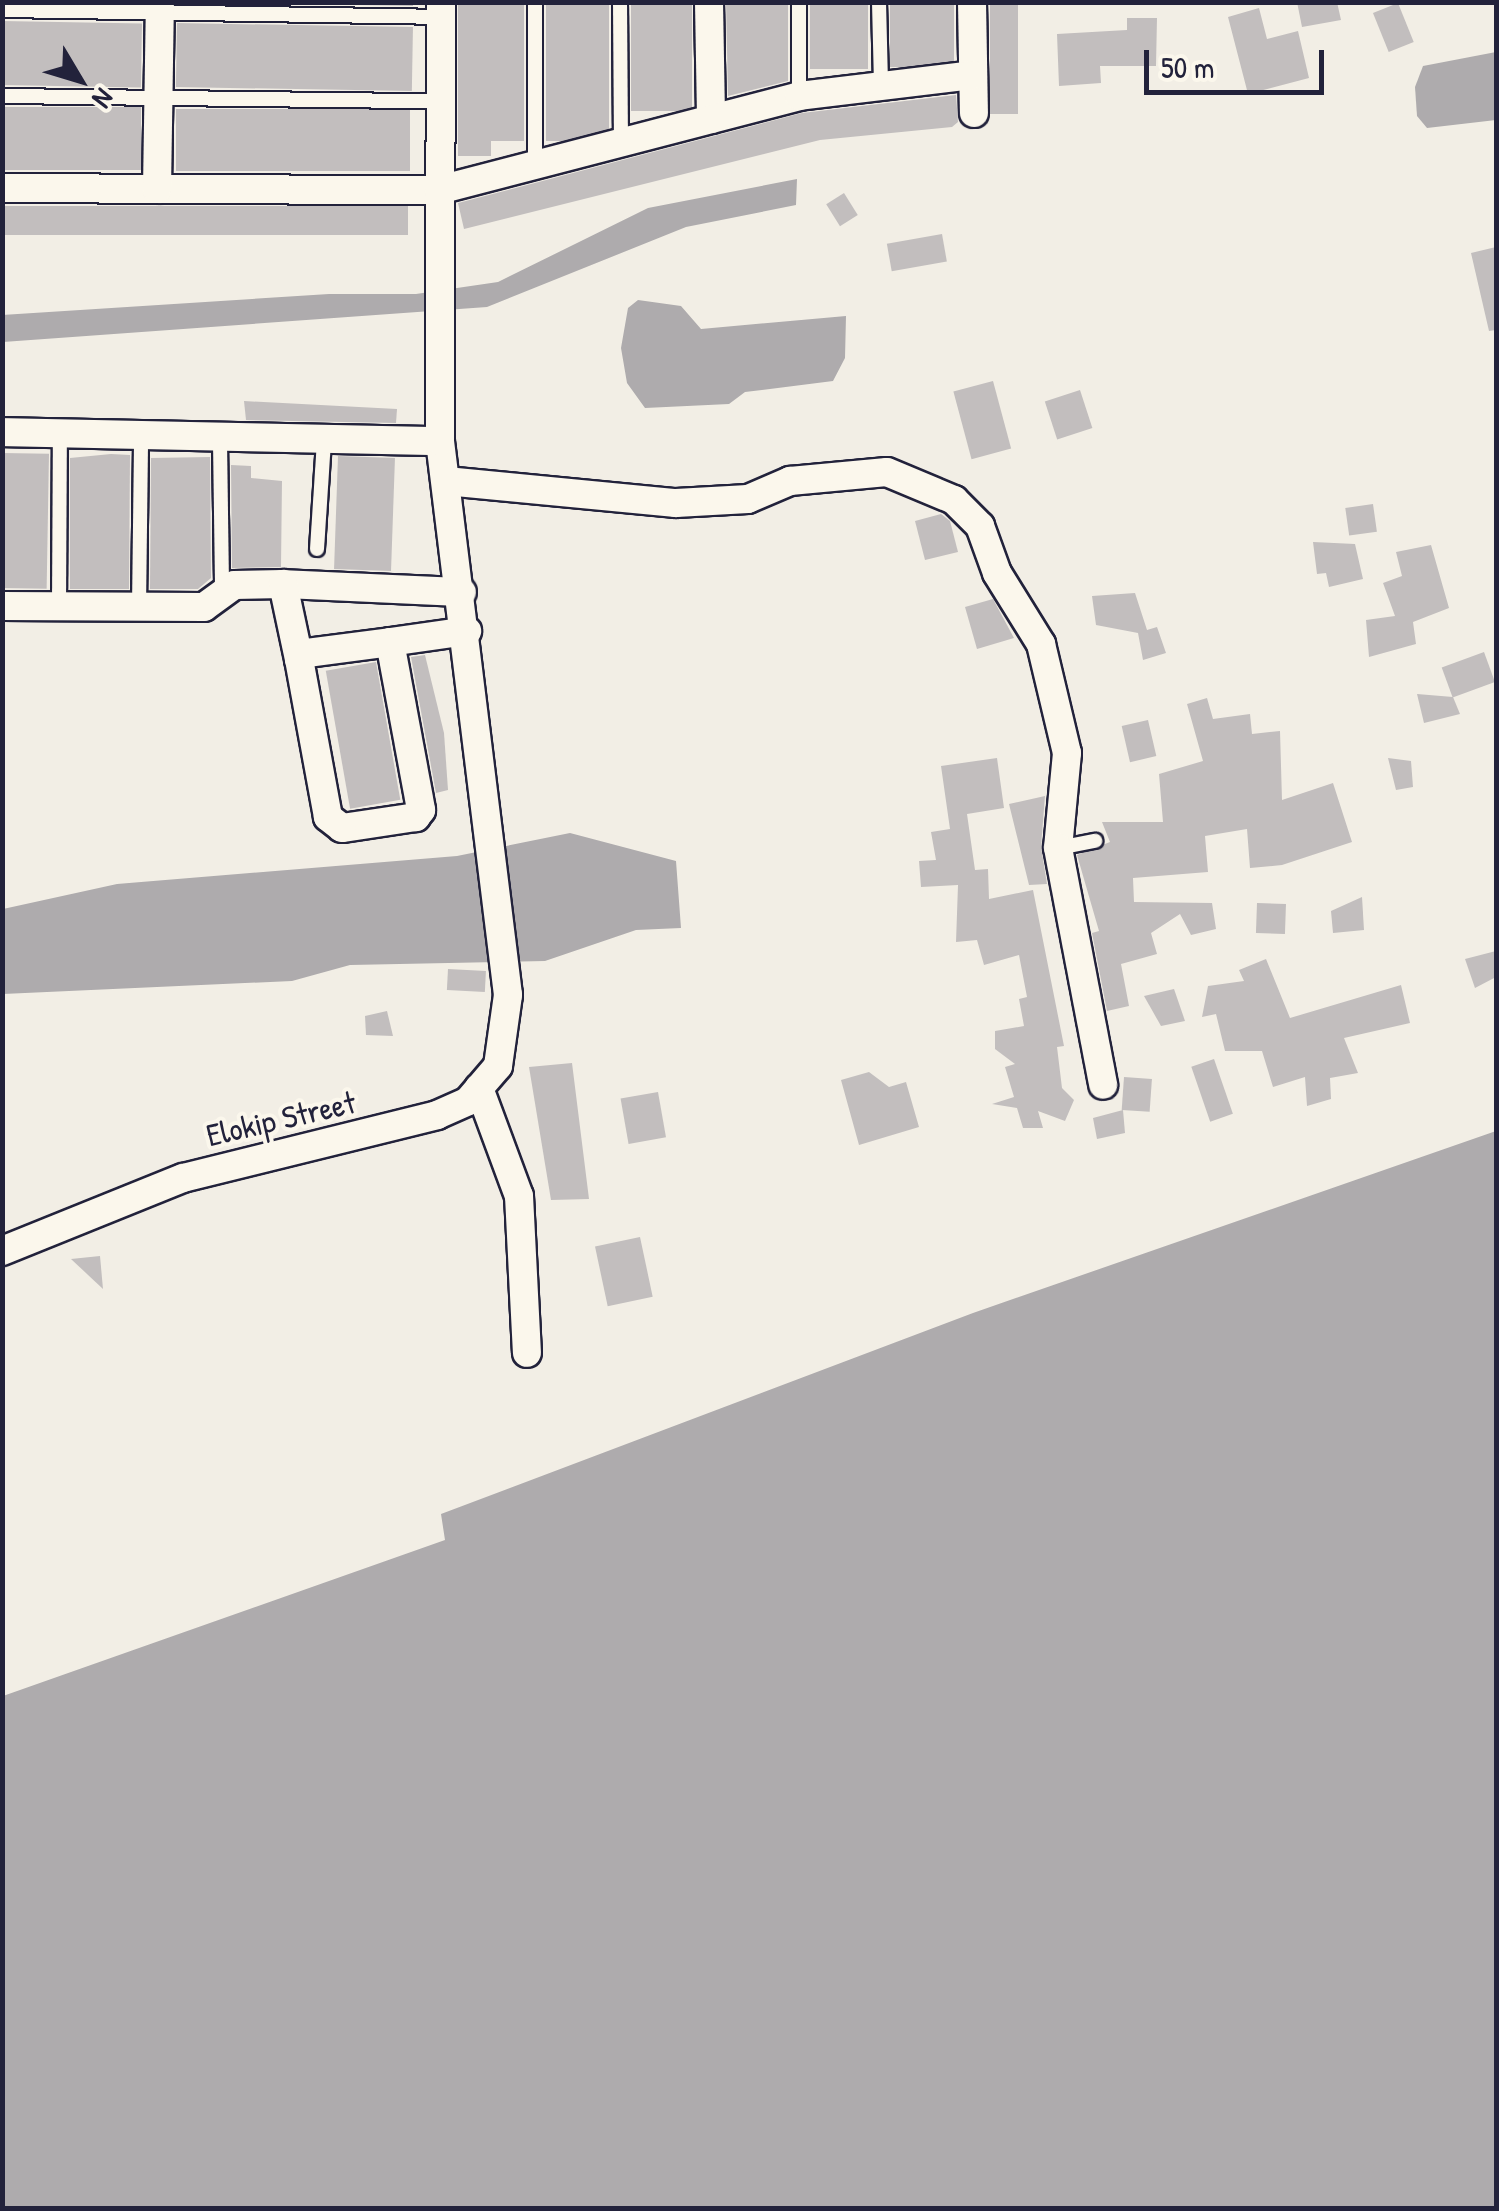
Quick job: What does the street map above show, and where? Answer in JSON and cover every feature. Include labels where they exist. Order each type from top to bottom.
[{"type":"street","points":[[709,2],[711,119]]},
{"type":"street","points":[[972,2],[974,113]]},
{"type":"street","points":[[157,189],[160,8]]},
{"type":"street","points":[[441,10],[440,441],[467,631],[486,831],[508,995],[498,1066],[479,1088],[518,1196],[528,1353]]},
{"type":"street","points":[[2,188],[439,190],[799,96],[973,75]]},
{"type":"street","points":[[2,432],[220,441],[440,441]]},
{"type":"street","points":[[446,480],[676,503],[748,499],[790,481],[888,472],[954,500],[980,526],[998,573],[1041,644],[1068,752],[1058,848],[1103,1085]]},
{"type":"street","points":[[283,584],[328,817],[342,828],[416,817],[421,810],[390,642]]},
{"type":"street","points":[[2,606],[204,606],[234,585],[462,592]]},
{"type":"street","points":[[299,658],[467,631]]},
{"type":"street","name":"Elokip Street","points":[[2,1251],[184,1178],[437,1115],[479,1088]]},
{"type":"lane","points":[[534,165],[535,2]]},
{"type":"lane","points":[[620,2],[621,143]]},
{"type":"lane","points":[[799,2],[799,96]]},
{"type":"lane","points":[[879,2],[880,86]]},
{"type":"lane","points":[[2,10],[441,10]]},
{"type":"lane","points":[[2,96],[440,101]]},
{"type":"lane","points":[[59,608],[60,434]]},
{"type":"lane","points":[[139,608],[141,438]]},
{"type":"lane","points":[[317,548],[324,440]]},
{"type":"lane","points":[[220,441],[222,593]]},
{"type":"lane","points":[[1058,848],[1095,842]]},
{"type":"shaded area","points":[[1496,52],[1496,120],[1427,128],[1417,116],[1415,87],[1423,66]]},
{"type":"shaded area","points":[[797,179],[796,205],[686,227],[487,307],[3,342],[2,315],[329,294],[416,294],[498,282],[648,208]]},
{"type":"shaded area","points":[[638,300],[681,306],[701,329],[846,316],[845,358],[833,381],[745,392],[729,404],[645,408],[627,383],[621,348],[628,308]]},
{"type":"shaded area","points":[[570,833],[676,861],[681,928],[636,930],[545,961],[350,965],[292,981],[3,994],[3,909],[117,884],[457,856]]},
{"type":"shaded area","points":[[1496,1131],[1496,2208],[3,2208],[3,1696],[445,1540],[441,1514],[973,1313]]},
{"type":"building","points":[[198,2],[413,2],[413,6]]},
{"type":"building","points":[[458,2],[524,2],[524,141],[491,141],[491,156],[458,156]]},
{"type":"building","points":[[546,2],[609,2],[609,141],[546,141]]},
{"type":"building","points":[[631,2],[692,2],[692,111],[631,111]]},
{"type":"building","points":[[726,2],[788,2],[788,81],[728,96]]},
{"type":"building","points":[[810,2],[868,2],[868,69],[810,69]]},
{"type":"building","points":[[890,2],[954,2],[954,67],[890,67]]},
{"type":"building","points":[[990,2],[1018,2],[1018,114],[990,114]]},
{"type":"building","points":[[1297,2],[1337,2],[1341,20],[1302,27]]},
{"type":"building","points":[[1398,3],[1414,42],[1389,52],[1373,13]]},
{"type":"building","points":[[1259,8],[1267,39],[1298,31],[1309,78],[1248,94],[1228,17]]},
{"type":"building","points":[[1127,18],[1157,18],[1156,66],[1100,66],[1101,83],[1059,86],[1057,34],[1127,30]]},
{"type":"building","points":[[2,21],[142,23],[141,87],[2,85]]},
{"type":"building","points":[[177,23],[413,27],[412,91],[176,87]]},
{"type":"building","points":[[956,95],[958,122],[952,127],[820,140],[464,229],[458,203],[802,113]]},
{"type":"building","points":[[2,107],[141,107],[141,170],[2,170]]},
{"type":"building","points":[[176,109],[410,109],[410,171],[176,171]]},
{"type":"building","points":[[844,193],[858,215],[840,226],[826,204]]},
{"type":"building","points":[[2,206],[408,206],[408,235],[2,235]]},
{"type":"building","points":[[942,234],[947,262],[892,271],[887,244]]},
{"type":"building","points":[[1496,247],[1496,330],[1489,331],[1471,253]]},
{"type":"building","points":[[993,381],[1011,449],[972,459],[953,392]]},
{"type":"building","points":[[1080,390],[1092,428],[1057,439],[1045,401]]},
{"type":"building","points":[[244,401],[397,409],[396,423],[246,420]]},
{"type":"building","points":[[2,453],[49,454],[47,589],[2,588]]},
{"type":"building","points":[[130,455],[129,589],[70,589],[70,458]]},
{"type":"building","points":[[338,456],[395,458],[391,571],[334,569]]},
{"type":"building","points":[[210,457],[211,578],[198,589],[150,589],[151,458]]},
{"type":"building","points":[[231,465],[251,466],[251,478],[282,481],[281,567],[232,568]]},
{"type":"building","points":[[1373,504],[1377,532],[1349,536],[1345,508]]},
{"type":"building","points":[[941,514],[950,521],[958,552],[925,560],[915,521]]},
{"type":"building","points":[[1313,542],[1355,544],[1363,579],[1329,587],[1326,573],[1317,574]]},
{"type":"building","points":[[1431,545],[1449,608],[1413,622],[1416,644],[1369,657],[1366,620],[1395,616],[1383,583],[1402,576],[1396,552]]},
{"type":"building","points":[[1135,593],[1147,630],[1157,627],[1166,653],[1143,660],[1138,633],[1096,625],[1092,596]]},
{"type":"building","points":[[993,599],[1014,638],[977,649],[965,607]]},
{"type":"building","points":[[1484,652],[1495,682],[1453,697],[1442,667]]},
{"type":"building","points":[[425,655],[444,733],[448,790],[436,793],[411,657]]},
{"type":"building","points":[[376,662],[400,800],[350,809],[326,671]]},
{"type":"building","points":[[1417,694],[1453,697],[1460,714],[1424,723]]},
{"type":"building","points":[[1207,698],[1213,719],[1250,714],[1252,734],[1280,731],[1282,800],[1333,783],[1352,842],[1282,865],[1250,868],[1247,829],[1205,836],[1208,872],[1133,878],[1134,902],[1212,903],[1216,929],[1191,935],[1180,914],[1151,933],[1157,954],[1121,964],[1129,1006],[1107,1011],[1092,933],[1099,931],[1077,855],[1110,842],[1102,822],[1163,822],[1159,774],[1203,761],[1187,704]]},
{"type":"building","points":[[1148,720],[1156,756],[1130,762],[1122,726]]},
{"type":"building","points":[[997,758],[1004,808],[967,814],[975,870],[988,869],[989,899],[1033,890],[1064,1046],[1057,1047],[1062,1088],[1074,1100],[1065,1121],[1038,1111],[1043,1128],[1023,1128],[1017,1108],[992,1104],[1014,1097],[1005,1067],[1015,1064],[995,1049],[995,1031],[1024,1026],[1019,999],[1027,997],[1019,955],[984,965],[977,940],[956,942],[958,885],[921,887],[919,861],[936,860],[931,832],[950,829],[941,766]]},
{"type":"building","points":[[1388,758],[1411,761],[1413,787],[1396,790]]},
{"type":"building","points":[[1045,796],[1041,847],[1047,884],[1029,885],[1009,804]]},
{"type":"building","points":[[1362,897],[1364,930],[1333,933],[1331,911]]},
{"type":"building","points":[[1257,903],[1286,904],[1285,934],[1256,933]]},
{"type":"building","points":[[1496,951],[1496,977],[1475,988],[1465,959]]},
{"type":"building","points":[[1266,959],[1290,1018],[1401,985],[1410,1023],[1344,1038],[1358,1073],[1330,1078],[1331,1099],[1307,1106],[1305,1077],[1273,1087],[1262,1051],[1225,1051],[1216,1014],[1202,1017],[1208,986],[1244,981],[1239,970]]},
{"type":"building","points":[[448,969],[486,971],[485,992],[447,990]]},
{"type":"building","points":[[1174,989],[1185,1021],[1161,1026],[1144,996]]},
{"type":"building","points":[[387,1011],[393,1036],[366,1035],[365,1016]]},
{"type":"building","points":[[1214,1059],[1233,1114],[1210,1122],[1191,1067]]},
{"type":"building","points":[[572,1063],[589,1199],[551,1200],[529,1067]]},
{"type":"building","points":[[869,1072],[889,1087],[906,1082],[919,1127],[859,1145],[841,1080]]},
{"type":"building","points":[[1124,1077],[1152,1079],[1150,1112],[1122,1110]]},
{"type":"building","points":[[658,1092],[666,1137],[629,1144],[621,1099]]},
{"type":"building","points":[[1123,1110],[1125,1133],[1097,1139],[1093,1118]]},
{"type":"building","points":[[640,1237],[653,1297],[608,1306],[595,1247]]},
{"type":"building","points":[[100,1256],[103,1289],[71,1259]]}]
